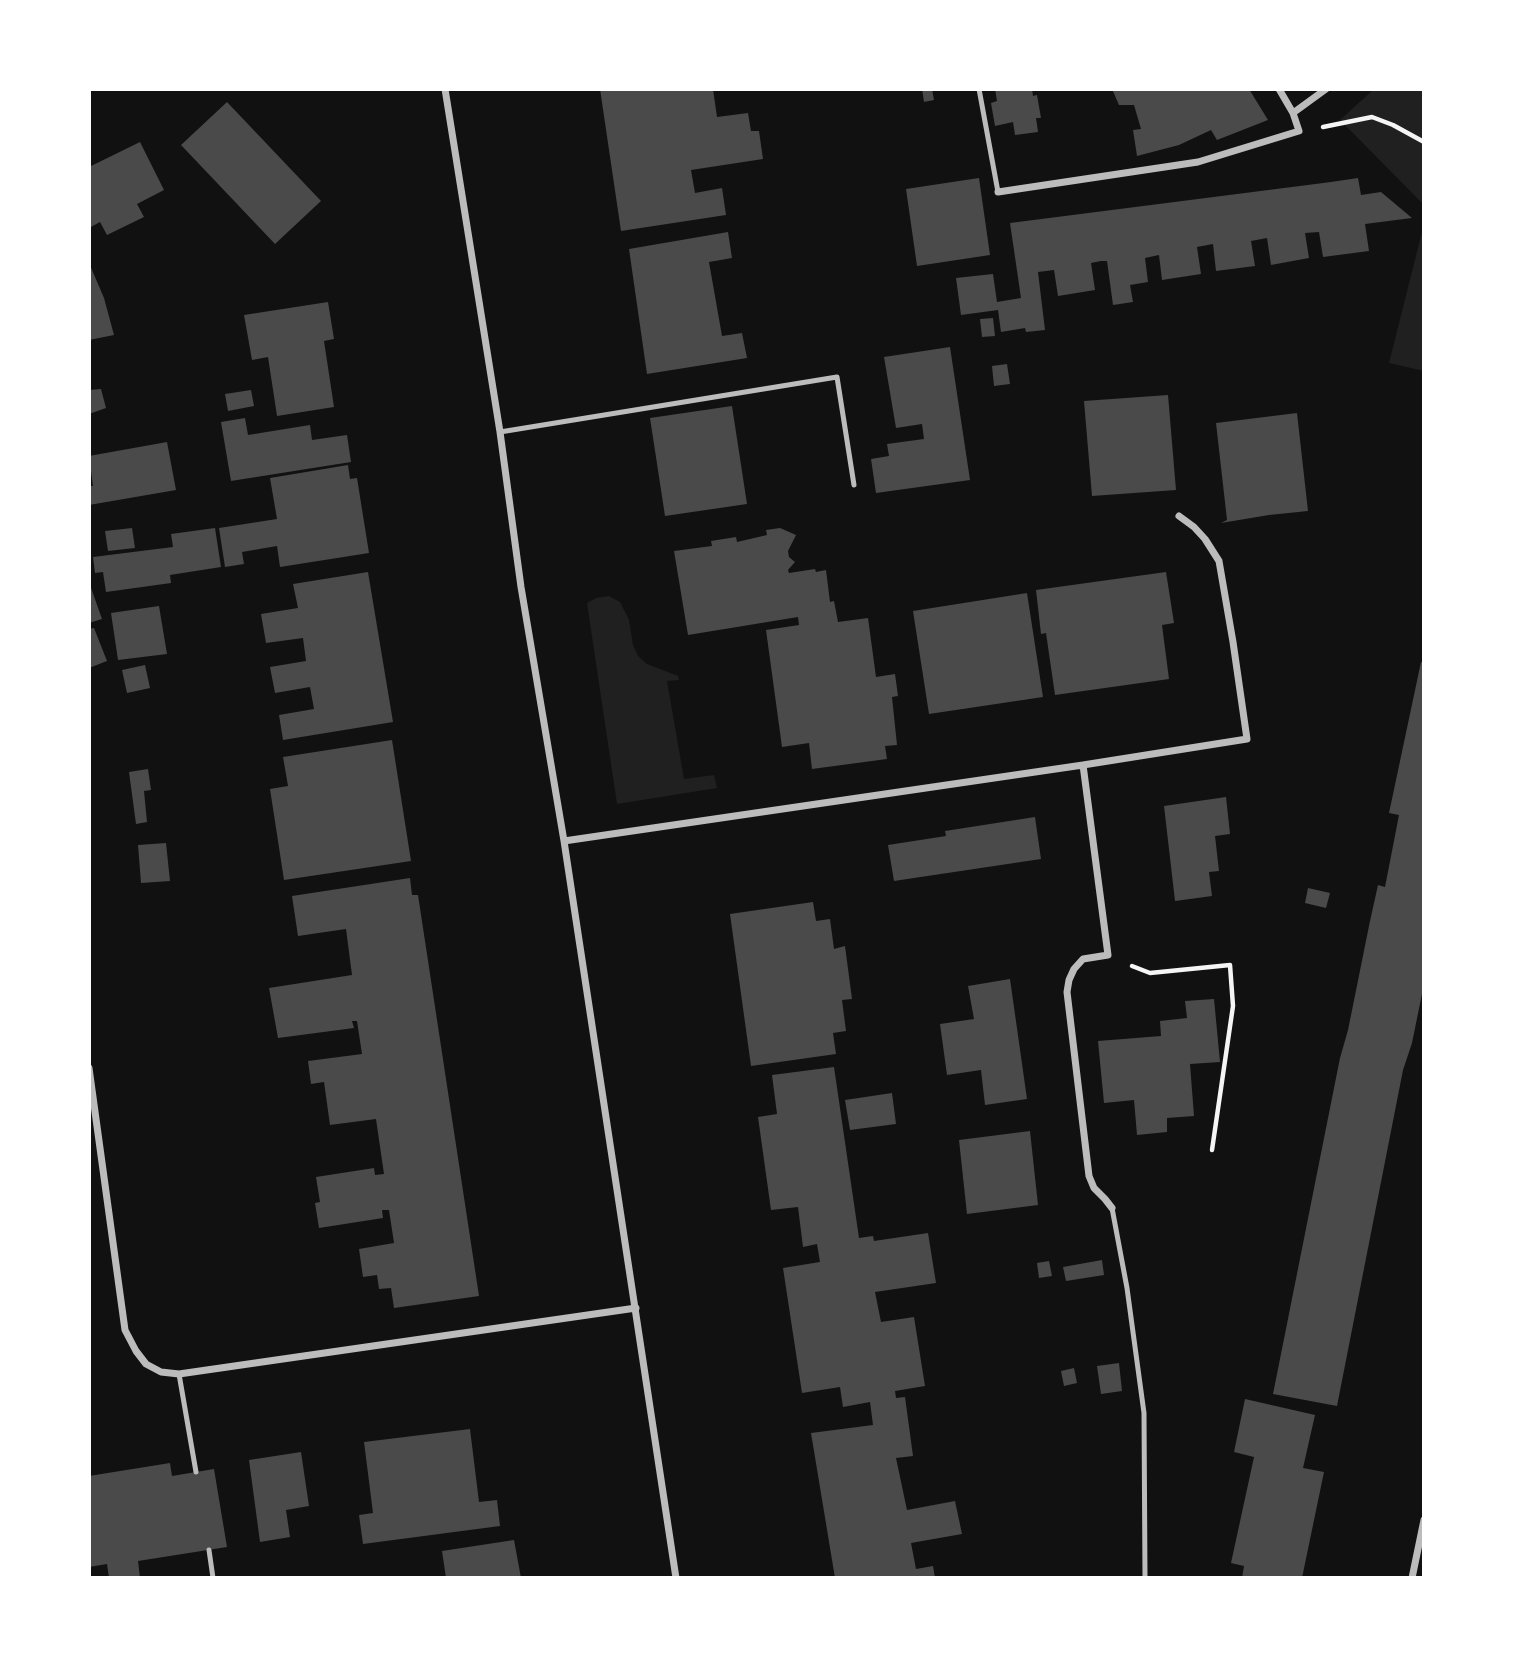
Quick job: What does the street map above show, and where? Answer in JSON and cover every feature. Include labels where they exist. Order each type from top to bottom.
[{"type":"street","points":[[445,89],[500,432],[521,587],[564,841],[676,1578]]},
{"type":"street","points":[[998,191],[1198,162],[1298,131],[1293,113],[1279,89]]},
{"type":"street","points":[[1293,113],[1326,89]]},
{"type":"street","points":[[564,841],[1247,740],[1219,561],[1194,527],[1179,516]]},
{"type":"street","points":[[1083,765],[1108,955],[1083,959],[1074,969],[1067,992],[1089,1176],[1094,1188],[1112,1208]]},
{"type":"street","points":[[89,1068],[125,1330],[135,1351],[146,1364],[161,1372],[179,1374],[636,1308]]},
{"type":"street","points":[[1412,1578],[1424,1520]]},
{"type":"lane","points":[[979,89],[998,191]]},
{"type":"lane","points":[[500,432],[837,377],[854,485]]},
{"type":"lane","points":[[1112,1208],[1127,1288],[1144,1413],[1145,1578]]},
{"type":"lane","points":[[179,1374],[196,1472]]},
{"type":"lane","points":[[209,1550],[213,1578]]},
{"type":"path","points":[[1298,131],[1372,117],[1424,142]]},
{"type":"path","points":[[1108,955],[1150,973],[1230,965],[1233,1006],[1212,1150]]},
{"type":"shaded area","points":[[1374,89],[1424,89],[1424,205],[1340,120]]},
{"type":"shaded area","points":[[1424,224],[1424,371],[1389,363]]},
{"type":"shaded area","points":[[609,596],[620,602],[629,620],[633,645],[638,656],[647,664],[678,676],[679,680],[667,681],[684,779],[714,775],[717,788],[617,804],[587,603]]},
{"type":"building","points":[[600,89],[713,89],[717,117],[748,113],[751,131],[759,131],[763,159],[691,170],[695,193],[722,188],[726,215],[621,231]]},
{"type":"building","points":[[922,89],[932,89],[934,100],[924,102]]},
{"type":"building","points":[[995,89],[1032,89],[1033,96],[1037,95],[1041,118],[1036,118],[1038,132],[1015,135],[1013,122],[995,126],[991,103],[997,101]]},
{"type":"building","points":[[1112,89],[1249,89],[1268,120],[1217,140],[1211,130],[1179,145],[1137,156],[1133,130],[1141,129],[1134,105],[1119,105]]},
{"type":"building","points":[[227,102],[321,201],[275,244],[181,145]]},
{"type":"building","points":[[140,142],[164,190],[137,204],[144,217],[107,235],[100,222],[89,228],[89,167]]},
{"type":"building","points":[[979,178],[990,255],[917,266],[906,189]]},
{"type":"building","points":[[1358,178],[1361,195],[1381,192],[1412,218],[1365,224],[1369,251],[1323,257],[1319,232],[1305,233],[1309,258],[1271,265],[1267,238],[1251,241],[1255,266],[1216,271],[1213,244],[1197,247],[1201,274],[1162,280],[1159,255],[1145,258],[1148,282],[1130,285],[1133,302],[1113,305],[1107,261],[1101,261],[1091,263],[1095,290],[1058,296],[1054,270],[1038,272],[1045,330],[1026,332],[1025,328],[1001,332],[998,310],[961,315],[956,278],[993,274],[997,302],[1021,298],[1010,223]]},
{"type":"building","points":[[728,232],[732,258],[709,262],[722,336],[742,333],[747,358],[647,374],[629,249]]},
{"type":"building","points":[[89,263],[104,298],[114,335],[89,340]]},
{"type":"building","points":[[328,302],[334,339],[324,341],[334,407],[277,416],[268,357],[252,360],[244,315]]},
{"type":"building","points":[[993,318],[995,336],[982,337],[980,319]]},
{"type":"building","points":[[950,347],[970,480],[876,493],[871,459],[889,456],[887,444],[924,439],[922,424],[896,428],[884,357]]},
{"type":"building","points":[[1007,364],[1010,384],[994,386],[992,366]]},
{"type":"building","points":[[101,389],[106,408],[89,414],[89,390]]},
{"type":"building","points":[[251,390],[254,406],[228,411],[225,394]]},
{"type":"building","points":[[1168,395],[1176,490],[1092,496],[1084,401]]},
{"type":"building","points":[[732,406],[747,504],[665,516],[650,418]]},
{"type":"building","points":[[1297,413],[1308,511],[1221,523],[1227,520],[1216,423]]},
{"type":"building","points":[[245,418],[248,435],[310,425],[312,440],[347,435],[351,462],[231,481],[221,422]]},
{"type":"building","points":[[167,442],[176,490],[89,505],[89,486],[93,486],[89,456]]},
{"type":"building","points":[[348,465],[350,479],[357,478],[369,553],[280,567],[277,546],[242,552],[244,564],[225,567],[219,528],[277,519],[270,478]]},
{"type":"building","points":[[132,528],[135,548],[108,551],[105,531]]},
{"type":"building","points":[[215,528],[221,567],[170,575],[171,583],[106,592],[103,572],[95,573],[93,557],[173,547],[171,534]]},
{"type":"building","points":[[780,528],[796,535],[788,551],[789,557],[795,562],[788,570],[789,573],[826,570],[830,602],[834,601],[838,622],[868,618],[876,677],[895,674],[898,696],[892,697],[897,745],[885,746],[887,759],[812,769],[809,743],[782,747],[766,630],[799,625],[798,617],[688,635],[674,551],[712,546],[711,541],[736,537],[737,542],[767,535],[766,530]]},
{"type":"building","points":[[368,572],[393,722],[283,740],[279,715],[314,709],[310,687],[275,693],[270,667],[306,661],[303,638],[266,643],[261,614],[298,608],[293,584]]},
{"type":"building","points":[[1166,572],[1174,623],[1162,625],[1169,679],[1055,695],[1046,633],[1041,634],[1036,590]]},
{"type":"building","points":[[89,586],[102,619],[89,623]]},
{"type":"building","points":[[1027,593],[1043,697],[929,714],[913,611]]},
{"type":"building","points":[[159,606],[167,654],[118,660],[111,613]]},
{"type":"building","points":[[94,628],[107,661],[89,668],[89,629]]},
{"type":"building","points":[[1421,662],[1424,663],[1424,984],[1412,1043],[1403,1070],[1337,1406],[1273,1394],[1370,921],[1378,885],[1385,887],[1399,815],[1389,813]]},
{"type":"building","points":[[145,665],[150,688],[127,693],[122,670]]},
{"type":"building","points":[[392,740],[411,861],[284,880],[270,789],[288,786],[283,757]]},
{"type":"building","points":[[148,769],[151,790],[144,791],[147,822],[136,824],[129,772]]},
{"type":"building","points":[[1226,797],[1230,834],[1215,836],[1219,871],[1209,872],[1212,896],[1175,901],[1164,806]]},
{"type":"building","points":[[1035,817],[1041,859],[894,881],[888,845],[946,836],[945,831]]},
{"type":"building","points":[[166,843],[170,881],[141,883],[138,845]]},
{"type":"building","points":[[410,878],[412,895],[418,895],[479,1296],[394,1308],[391,1288],[379,1289],[377,1275],[363,1277],[359,1249],[394,1243],[389,1210],[382,1210],[383,1218],[319,1228],[315,1203],[320,1202],[316,1177],[374,1168],[375,1175],[384,1174],[376,1119],[330,1125],[324,1082],[311,1084],[308,1061],[362,1054],[357,1021],[352,1021],[354,1028],[278,1038],[269,988],[352,975],[346,929],[298,936],[292,896]]},
{"type":"building","points":[[1308,888],[1330,893],[1326,908],[1305,903]]},
{"type":"building","points":[[813,902],[816,921],[830,919],[834,949],[845,946],[852,999],[842,1000],[846,1031],[833,1033],[836,1054],[751,1066],[730,914]]},
{"type":"building","points":[[1010,979],[1027,1099],[985,1105],[981,1070],[947,1075],[940,1024],[974,1019],[968,986]]},
{"type":"building","points":[[1214,999],[1220,1062],[1190,1064],[1194,1116],[1167,1118],[1167,1132],[1137,1135],[1134,1100],[1104,1103],[1098,1041],[1161,1036],[1160,1021],[1187,1018],[1185,1001]]},
{"type":"building","points":[[834,1067],[859,1238],[873,1236],[874,1241],[928,1233],[936,1283],[875,1292],[881,1322],[914,1317],[925,1386],[895,1391],[896,1398],[905,1397],[913,1456],[896,1458],[907,1510],[955,1501],[962,1534],[911,1543],[916,1569],[933,1566],[935,1578],[835,1578],[811,1433],[873,1425],[870,1402],[843,1407],[840,1387],[802,1393],[783,1268],[820,1262],[817,1244],[803,1247],[798,1207],[771,1210],[758,1117],[777,1114],[772,1075]]},
{"type":"building","points":[[892,1093],[896,1124],[850,1130],[845,1100]]},
{"type":"building","points":[[1030,1131],[1038,1205],[967,1214],[959,1140]]},
{"type":"building","points":[[1102,1260],[1104,1275],[1066,1281],[1063,1267]]},
{"type":"building","points":[[1049,1261],[1052,1276],[1039,1278],[1037,1263]]},
{"type":"building","points":[[1119,1363],[1122,1391],[1101,1394],[1097,1366]]},
{"type":"building","points":[[1074,1368],[1077,1383],[1064,1386],[1061,1371]]},
{"type":"building","points":[[1245,1399],[1315,1415],[1303,1468],[1324,1472],[1302,1578],[1242,1578],[1244,1566],[1231,1563],[1254,1457],[1234,1452]]},
{"type":"building","points":[[470,1429],[479,1502],[497,1500],[500,1526],[363,1544],[359,1515],[373,1513],[364,1442]]},
{"type":"building","points":[[301,1452],[309,1506],[286,1510],[290,1537],[260,1542],[249,1460]]},
{"type":"building","points":[[170,1463],[172,1476],[214,1469],[227,1547],[138,1561],[140,1578],[109,1578],[107,1564],[89,1567],[89,1476]]},
{"type":"building","points":[[514,1540],[521,1578],[446,1578],[442,1551]]}]
